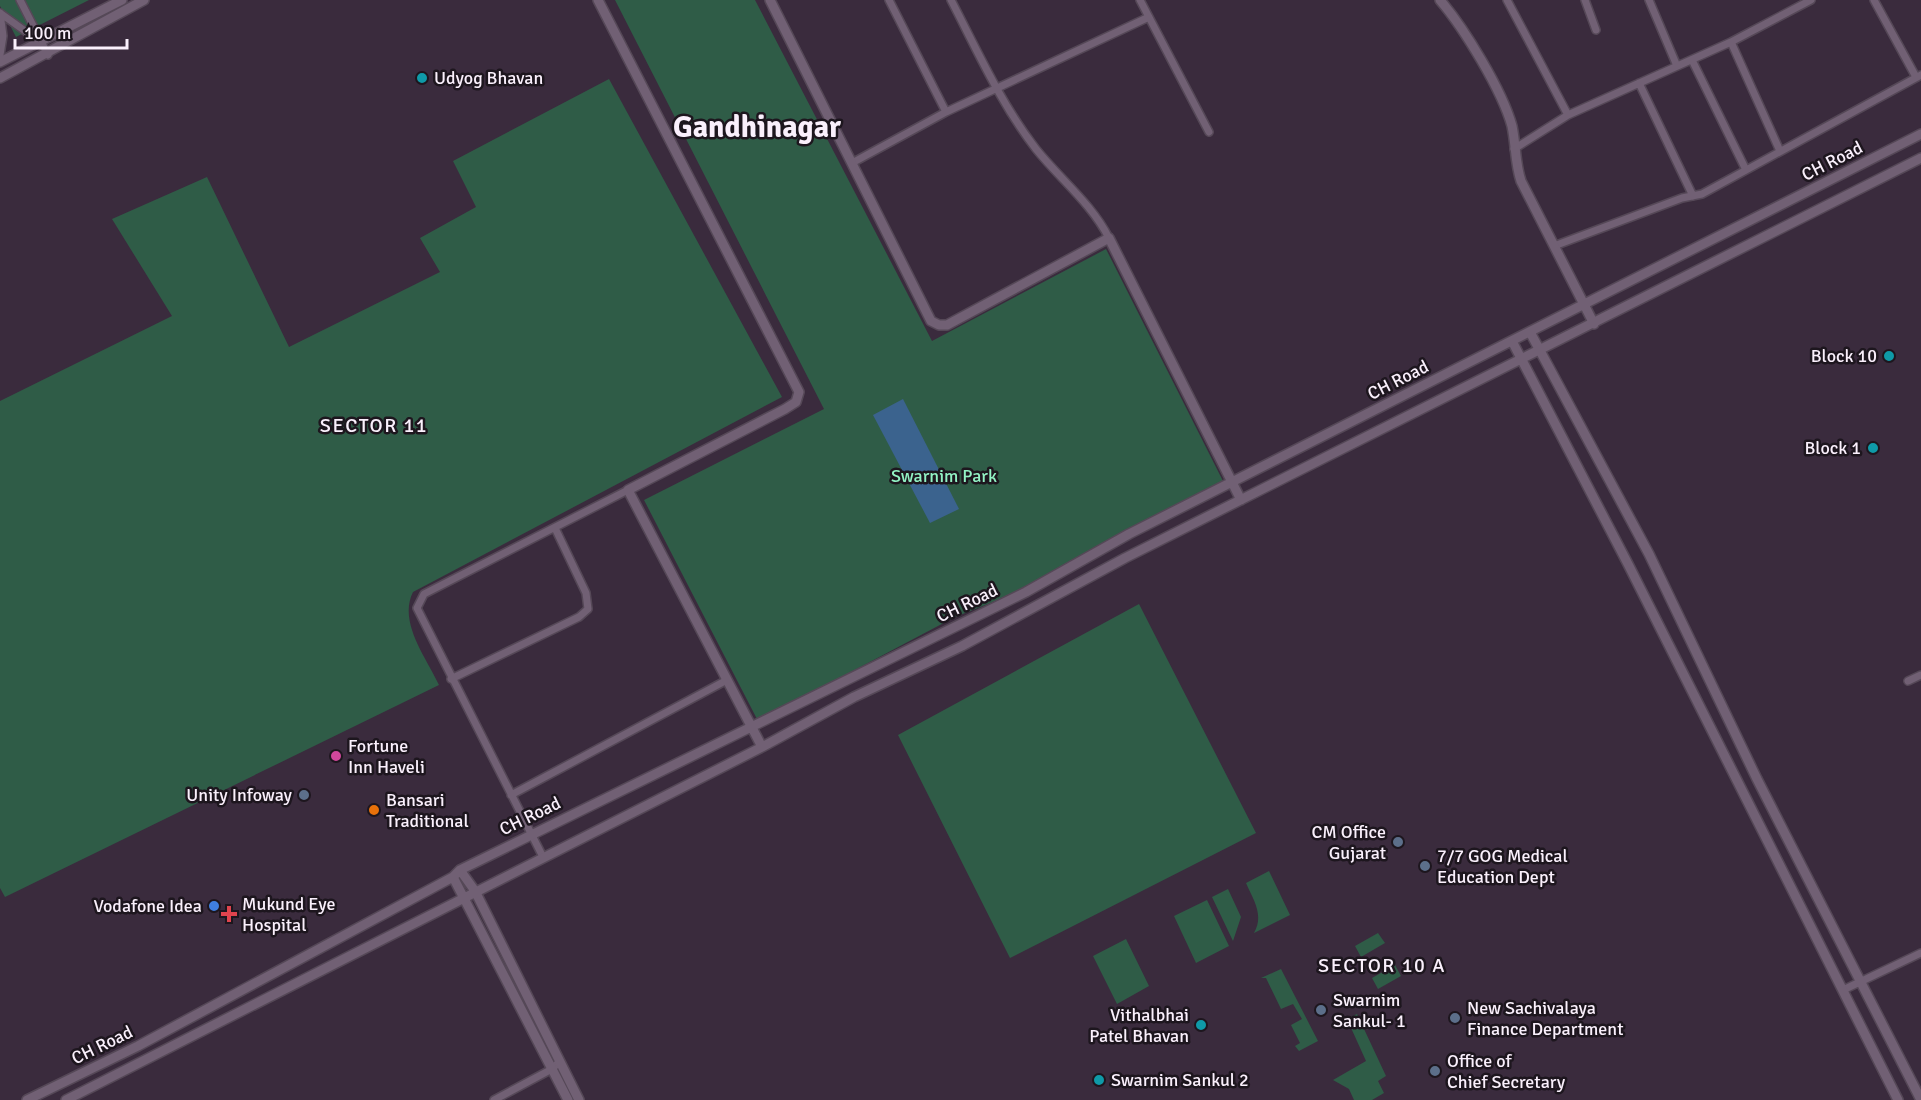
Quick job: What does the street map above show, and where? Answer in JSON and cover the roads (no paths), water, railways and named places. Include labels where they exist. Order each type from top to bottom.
[{"type":"street","points":[[20,0],[48,55]]},
{"type":"street","points":[[0,62],[122,0]]},
{"type":"street","points":[[0,78],[48,55],[144,0]]},
{"type":"street","points":[[543,857],[419,617],[417,608],[420,599],[424,594],[785,409],[796,402],[799,392],[598,0]]},
{"type":"street","points":[[770,0],[931,321],[939,326],[947,325],[1109,238]]},
{"type":"street","points":[[889,0],[946,112]]},
{"type":"street","points":[[951,0],[997,88],[1036,149],[1081,197],[1109,238],[1241,500]]},
{"type":"street","points":[[1140,0],[1209,132]]},
{"type":"street","points":[[1440,0],[1465,32],[1508,114],[1521,181],[1593,324]]},
{"type":"street","points":[[1507,0],[1568,115]]},
{"type":"street","points":[[1586,0],[1596,30]]},
{"type":"street","points":[[1649,0],[1677,66]]},
{"type":"street","points":[[1514,149],[1568,115],[1731,42],[1811,0]]},
{"type":"street","points":[[1554,246],[1702,194],[1919,76],[1874,0]]},
{"type":"street","points":[[0,13],[41,41]]},
{"type":"street","points":[[0,13],[3,36],[0,55]]},
{"type":"street","points":[[852,163],[946,112],[1149,17]]},
{"type":"street","points":[[1731,42],[1780,151]]},
{"type":"street","points":[[1692,60],[1746,170]]},
{"type":"street","points":[[1639,83],[1693,196]]},
{"type":"street","name":"CH Road","points":[[27,1100],[138,1046],[531,834],[1017,596],[1116,541],[1233,484],[1921,134]]},
{"type":"street","name":"CH Road","points":[[66,1100],[762,747],[848,700],[962,646],[1125,558],[1921,158]]},
{"type":"street","points":[[1530,332],[1648,554],[1757,779],[1921,1100]]},
{"type":"street","points":[[1512,341],[1898,1100]]},
{"type":"street","points":[[628,490],[762,747]]},
{"type":"street","points":[[451,679],[579,617],[588,609],[586,593],[555,528]]},
{"type":"street","points":[[1908,681],[1921,675]]},
{"type":"street","points":[[511,795],[727,680]]},
{"type":"street","points":[[456,873],[475,891],[556,1065],[568,1100]]},
{"type":"street","points":[[456,873],[464,897],[556,1065],[579,1100]]},
{"type":"street","points":[[1844,990],[1921,952]]},
{"type":"street","points":[[494,1100],[556,1065]]},
{"type":"water","points":[[903,399],[959,509],[930,523],[873,415]]},
{"type":"place","name":"Udyog Bhavan","points":[[422,78]]},
{"type":"place","name":"Block 10","points":[[1889,356]]},
{"type":"place","name":"Block 1","points":[[1873,448]]},
{"type":"place","name":"Fortune Inn Haveli","points":[[336,756]]},
{"type":"place","name":"Unity Infoway","points":[[304,795]]},
{"type":"place","name":"Bansari Traditional","points":[[374,810]]},
{"type":"place","name":"CM Office Gujarat","points":[[1398,842]]},
{"type":"place","name":"7/7 GOG Medical Education Dept","points":[[1425,866]]},
{"type":"place","name":"Vodafone Idea","points":[[214,906]]},
{"type":"place","name":"Mukund Eye Hospital","points":[[229,914]]},
{"type":"place","name":"Swarnim Sankul- 1","points":[[1321,1010]]},
{"type":"place","name":"New Sachivalaya Finance Department","points":[[1455,1018]]},
{"type":"place","name":"Vithalbhai Patel Bhavan","points":[[1201,1025]]},
{"type":"place","name":"Office of Chief Secretary","points":[[1435,1071]]},
{"type":"place","name":"Swarnim Sankul 2","points":[[1099,1080]]},
{"type":"district","name":"Gandhinagar","points":[[757,127]]},
{"type":"district","name":"SECTOR 11","points":[[374,425]]},
{"type":"district","name":"SECTOR 10 A","points":[[1382,965]]},
{"type":"park label","name":"Swarnim Park","points":[[944,476]]}]
